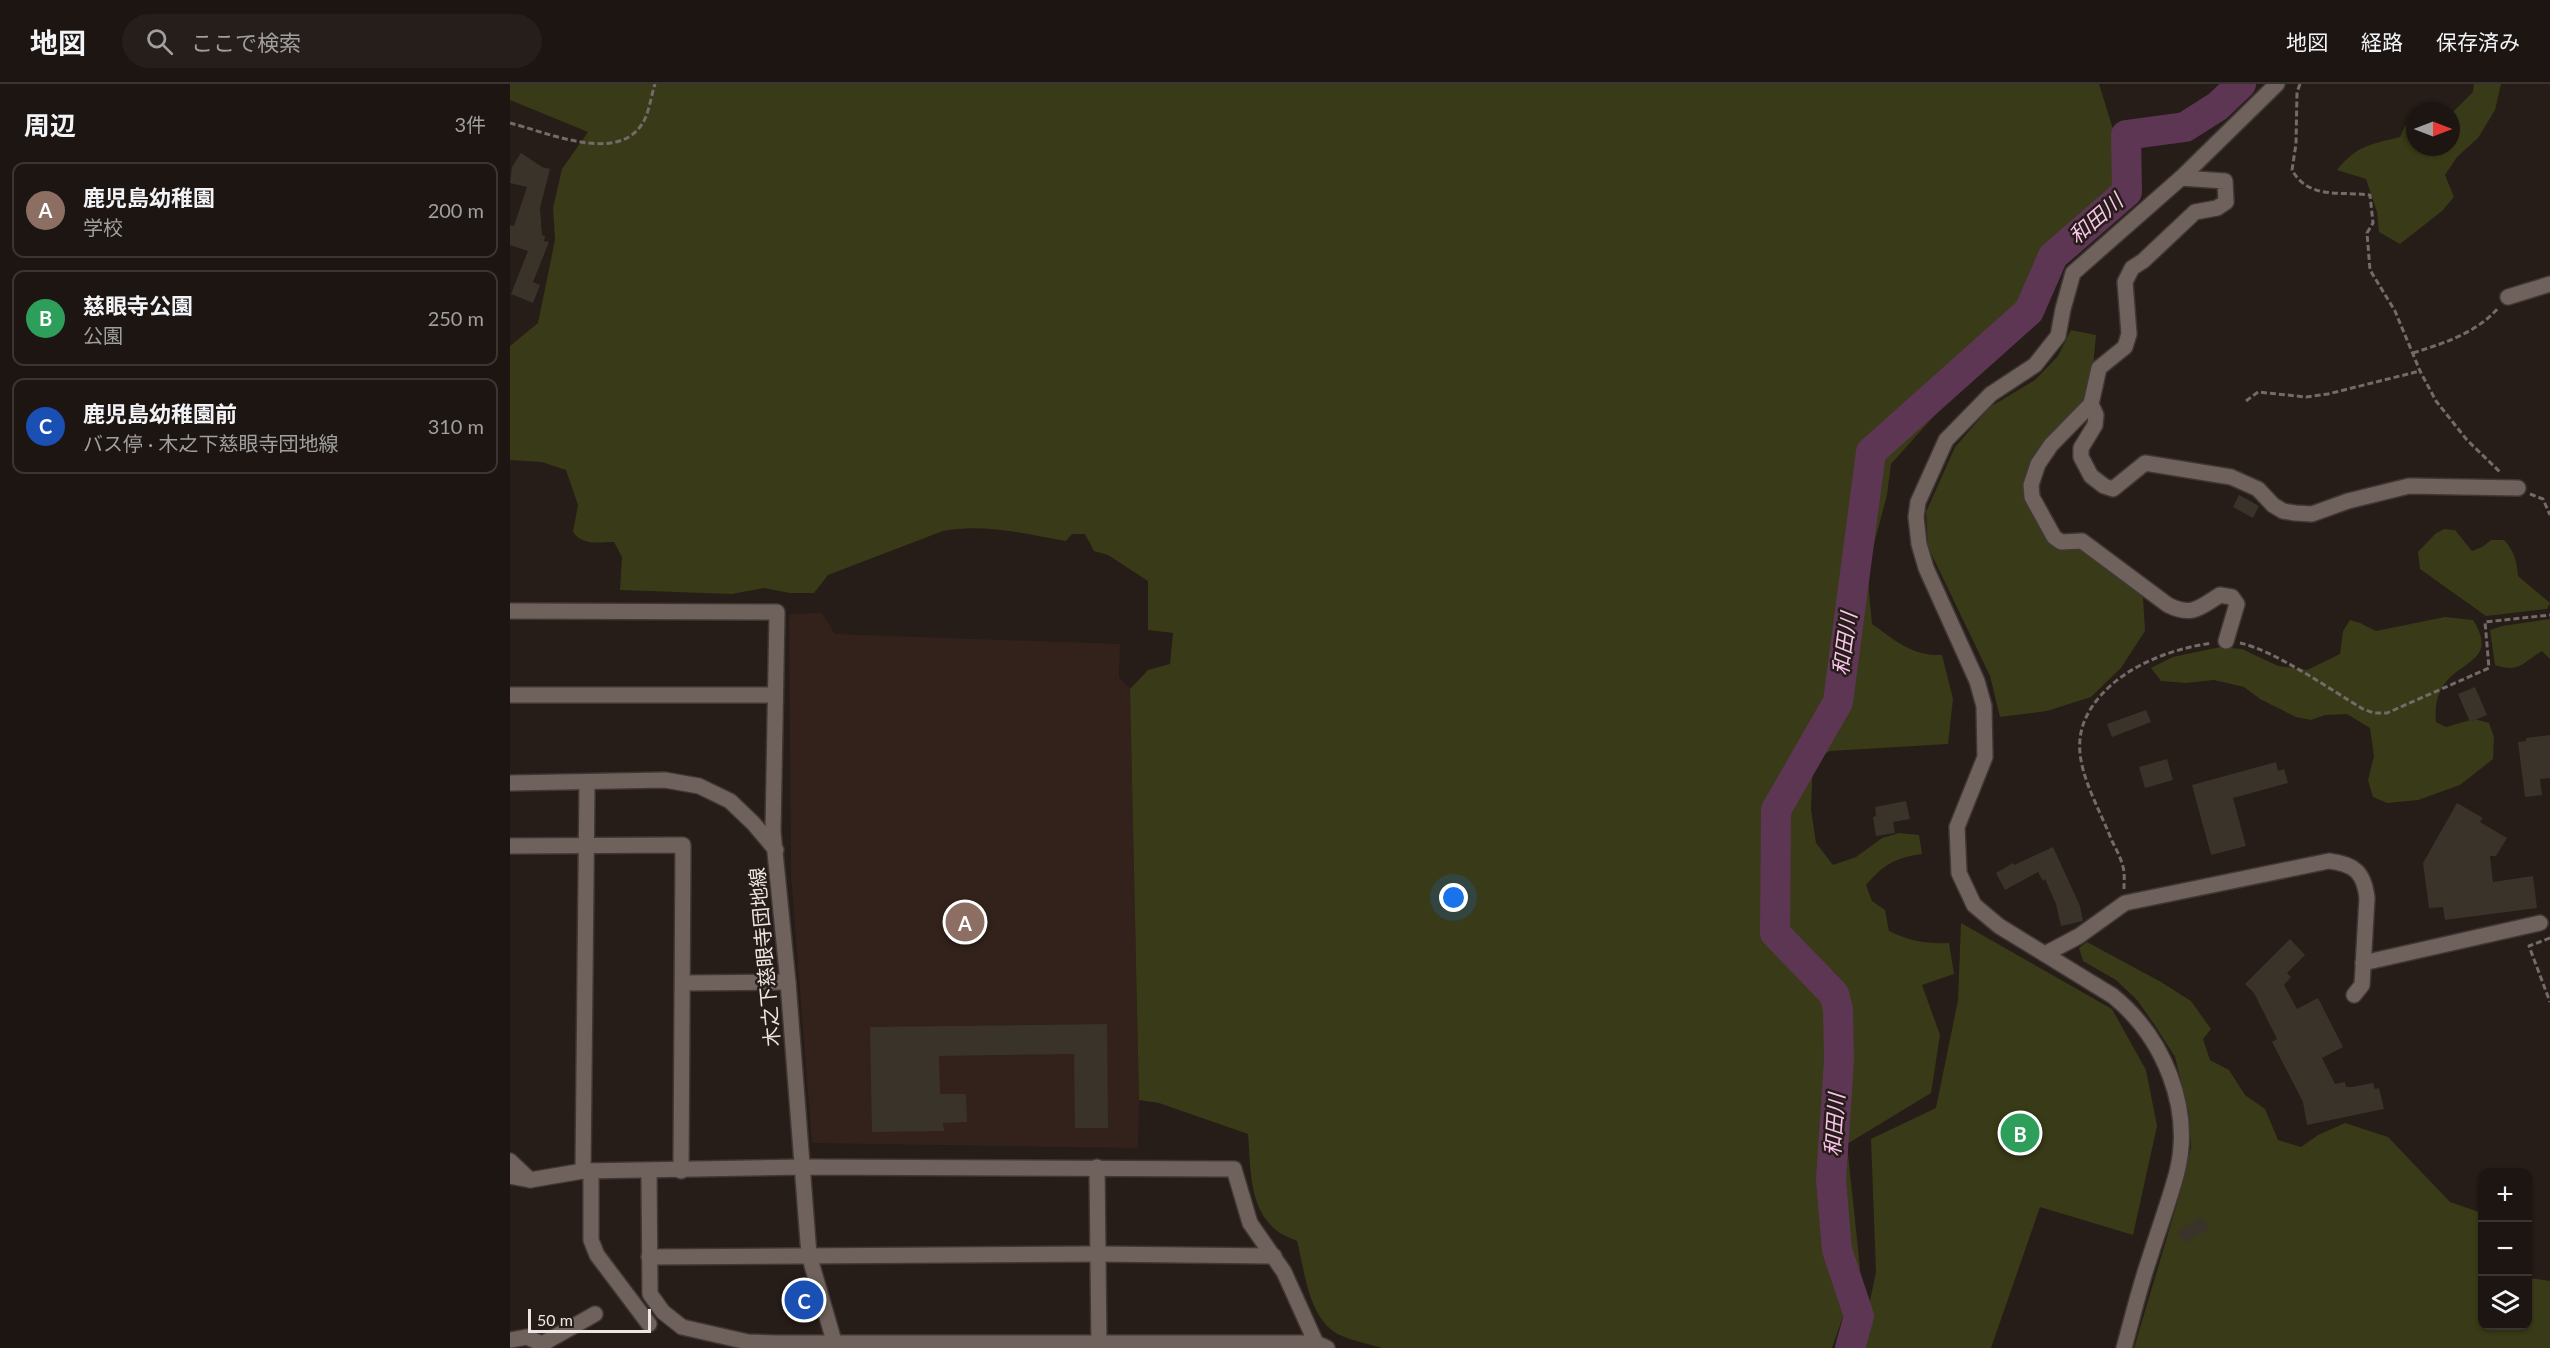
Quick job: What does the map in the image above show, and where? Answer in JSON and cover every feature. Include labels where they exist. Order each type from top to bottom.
[{"type":"street","points":[[2124,1348],[2144,1274],[2177,1171],[2180,1119],[2173,1083],[2158,1049],[2128,1009],[2113,996],[1999,926],[1974,905],[1959,873],[1957,827],[1985,757],[1984,706],[1977,681],[1926,568],[1919,544],[1916,517],[1918,502],[1946,440],[1991,394],[2035,365],[2058,336],[2073,273],[2181,178],[2277,84]]},
{"type":"street","points":[[2181,178],[2225,181],[2226,202],[2217,208],[2194,212],[2143,261],[2132,268],[2125,282],[2129,334],[2124,347],[2099,368],[2091,404],[2051,445],[2038,464],[2031,485],[2032,497],[2054,537],[2061,542],[2082,541],[2180,611],[2193,612],[2220,595],[2232,597],[2237,604],[2226,641]]},
{"type":"street","points":[[2508,297],[2550,284]]},
{"type":"street","points":[[2091,404],[2096,415],[2095,425],[2081,448],[2080,457],[2091,476],[2104,486],[2113,489],[2145,463],[2231,477],[2258,489],[2273,505],[2283,511],[2295,513],[2312,514],[2348,501],[2409,486],[2518,488]]},
{"type":"street","points":[[510,611],[777,612],[773,832],[776,850]]},
{"type":"street","points":[[510,695],[774,695]]},
{"type":"street","name":"木之下慈眼寺団地線","points":[[510,783],[665,780],[699,786],[730,801],[776,850],[809,1255],[835,1346]]},
{"type":"street","points":[[587,782],[587,1171],[591,1240],[597,1255],[649,1324]]},
{"type":"street","points":[[510,846],[683,845],[681,1171]]},
{"type":"street","points":[[2045,954],[2079,936],[2125,903],[2329,861],[2344,863],[2359,872],[2366,884],[2362,985],[2354,996]]},
{"type":"street","points":[[2363,963],[2540,923]]},
{"type":"street","points":[[683,983],[788,982]]},
{"type":"street","points":[[510,1161],[530,1180]]},
{"type":"street","points":[[510,1176],[530,1180],[587,1171],[803,1167],[1234,1169],[1250,1223],[1284,1272],[1322,1346],[835,1346],[748,1342],[682,1327],[663,1312],[650,1294],[649,1171]]},
{"type":"street","points":[[1097,1167],[1099,1345]]},
{"type":"street","points":[[649,1257],[1097,1254],[1274,1256]]},
{"type":"street","points":[[510,1340],[527,1336],[543,1346],[595,1314]]},
{"type":"path","points":[[510,123],[575,141],[597,145],[616,143],[630,136],[643,124],[655,84]]},
{"type":"path","points":[[2300,84],[2297,92],[2296,144],[2292,170],[2298,181],[2305,187],[2319,192],[2370,195],[2373,223],[2367,233],[2370,270],[2395,311],[2420,371],[2436,401],[2467,440],[2518,488],[2543,499],[2550,498]]},
{"type":"path","points":[[2413,353],[2452,340],[2489,319],[2508,297]]},
{"type":"path","points":[[2246,401],[2258,392],[2306,397],[2328,394],[2420,371]]},
{"type":"path","points":[[2543,499],[2550,515]]},
{"type":"path","points":[[2125,903],[2123,867],[2084,771],[2079,753],[2079,732],[2085,716],[2099,696],[2125,672],[2166,654],[2196,645],[2226,641],[2248,645],[2289,665],[2363,709],[2374,713],[2386,713],[2489,668],[2485,622],[2550,615]]},
{"type":"path","points":[[2550,938],[2529,946],[2550,1002]]},
{"type":"shaded area","points":[[510,84],[2099,84],[2117,142],[2122,195],[2087,241],[2058,269],[2027,330],[1985,365],[1935,415],[1891,464],[1887,495],[1867,570],[1872,624],[1897,642],[1913,650],[1931,655],[1942,655],[1953,699],[1948,744],[1830,751],[1813,760],[1811,809],[1816,843],[1833,865],[1856,857],[1882,838],[1899,833],[1919,835],[1922,854],[1891,863],[1866,885],[1872,901],[1885,910],[1889,931],[1918,941],[1949,943],[1954,974],[1922,985],[1940,1035],[1931,1093],[1847,1144],[1860,1268],[1832,1348],[1382,1348],[1347,1338],[1331,1329],[1315,1308],[1297,1241],[1276,1230],[1260,1210],[1253,1186],[1248,1134],[1159,1103],[1139,1100],[1130,689],[1148,670],[1170,664],[1173,633],[1148,630],[1148,581],[1108,555],[1094,551],[1085,534],[1072,534],[1066,541],[1005,530],[974,528],[943,531],[828,575],[814,593],[790,593],[764,588],[732,594],[620,590],[622,557],[614,542],[586,541],[573,532],[578,505],[566,470],[542,462],[510,460],[510,346],[538,323],[555,240],[553,208],[562,169],[588,132],[510,100]]},
{"type":"shaded area","points":[[2474,84],[2501,84],[2495,110],[2478,138],[2460,154],[2460,105],[2473,92]]},
{"type":"shaded area","points":[[2405,126],[2406,156],[2458,156],[2445,175],[2454,197],[2442,211],[2400,244],[2379,232],[2377,212],[2366,179],[2337,170],[2351,156],[2365,147],[2400,137]]},
{"type":"shaded area","points":[[2071,330],[2096,335],[2093,368],[2084,403],[2026,484],[2051,540],[2074,544],[2122,575],[2143,598],[2145,631],[2121,668],[2091,697],[2047,711],[2000,717],[1990,676],[1928,547],[1926,512],[1955,447],[1990,407],[2035,380],[2058,356]]},
{"type":"shaded area","points":[[2444,529],[2455,530],[2472,551],[2491,540],[2504,540],[2514,556],[2518,576],[2550,603],[2547,609],[2486,616],[2420,569],[2418,552],[2435,534]]},
{"type":"shaded area","points":[[822,613],[835,634],[1120,644],[1119,677],[1130,689],[1139,1100],[1138,1148],[812,1143],[791,875],[789,614]]},
{"type":"shaded area","points":[[2445,617],[2473,620],[2482,644],[2474,659],[2450,677],[2443,686],[2437,704],[2436,722],[2446,727],[2474,719],[2489,723],[2494,737],[2493,759],[2460,785],[2418,800],[2387,803],[2373,797],[2368,780],[2374,756],[2370,728],[2347,714],[2325,715],[2311,720],[2296,717],[2260,699],[2244,687],[2214,680],[2186,683],[2161,681],[2151,668],[2173,657],[2220,647],[2242,649],[2278,666],[2307,670],[2340,654],[2343,631],[2350,620],[2376,631]]},
{"type":"shaded area","points":[[2550,619],[2550,659],[2542,651],[2520,666],[2510,668],[2495,665],[2490,630]]},
{"type":"shaded area","points":[[1961,923],[2112,1009],[2146,1070],[2157,1126],[2133,1235],[2040,1207],[1991,1348],[1860,1348],[1876,1272],[1871,1139],[1936,1108],[1958,1000]]},
{"type":"shaded area","points":[[2087,942],[2191,1001],[2211,1029],[2203,1039],[2210,1060],[2229,1070],[2245,1095],[2265,1109],[2278,1140],[2301,1147],[2318,1135],[2345,1123],[2388,1137],[2450,1202],[2478,1212],[2478,1330],[2532,1330],[2532,1278],[2550,1281],[2550,1348],[2134,1348],[2181,1190],[2191,1147],[2189,1113],[2175,1057],[2156,1027],[2137,1000],[2116,980],[2083,961],[2079,948]]},
{"type":"building","points":[[521,153],[542,167],[550,169],[540,208],[542,235],[545,236],[544,241],[549,242],[533,282],[540,285],[533,303],[511,294],[528,251],[510,245],[510,225],[514,226],[527,187],[510,183],[512,167]]},
{"type":"building","points":[[2239,495],[2259,506],[2253,518],[2233,507]]},
{"type":"building","points":[[2475,687],[2487,715],[2470,722],[2458,694]]},
{"type":"building","points":[[2146,710],[2151,722],[2112,737],[2107,724]]},
{"type":"building","points":[[2550,735],[2550,778],[2540,779],[2542,795],[2525,797],[2518,742],[2526,741],[2526,738]]},
{"type":"building","points":[[2167,759],[2173,780],[2145,788],[2139,767]]},
{"type":"building","points":[[2276,762],[2278,771],[2284,769],[2288,783],[2233,798],[2246,846],[2211,855],[2192,785]]},
{"type":"building","points":[[1906,801],[1910,819],[1893,822],[1895,833],[1876,836],[1873,817],[1876,816],[1875,807]]},
{"type":"building","points":[[2457,803],[2483,818],[2480,822],[2507,838],[2496,856],[2490,856],[2493,882],[2533,876],[2537,908],[2445,920],[2443,907],[2429,908],[2423,863]]},
{"type":"building","points":[[2053,847],[2080,906],[2083,921],[2061,926],[2056,904],[2045,879],[2043,881],[2038,872],[2005,890],[1996,873],[2013,863],[2014,865]]},
{"type":"building","points":[[2290,939],[2305,955],[2287,973],[2291,977],[2284,985],[2297,1009],[2318,998],[2343,1047],[2322,1058],[2335,1084],[2345,1082],[2346,1087],[2352,1087],[2373,1083],[2375,1089],[2379,1088],[2384,1109],[2307,1125],[2303,1102],[2272,1042],[2277,1039],[2254,993],[2245,984]]},
{"type":"building","points":[[1107,1024],[1108,1128],[1075,1128],[1074,1054],[939,1056],[940,1094],[966,1094],[967,1122],[943,1123],[944,1131],[872,1132],[870,1027]]},
{"type":"building","points":[[2202,1217],[2209,1229],[2184,1243],[2177,1231]]},
{"type":"waterway","name":"和田川","points":[[1850,1348],[1859,1316],[1837,1250],[1831,1180],[1839,1060],[1838,1009],[1834,994],[1775,933],[1776,810],[1838,702],[1871,452],[2029,311],[2053,256],[2127,192],[2126,135],[2185,127],[2218,106],[2241,84]]},
{"type":"place","name":"鹿児島幼稚園","points":[[965,922]]},
{"type":"place","name":"慈眼寺公園","points":[[2020,1133]]},
{"type":"place","name":"鹿児島幼稚園前","points":[[804,1300]]}]
